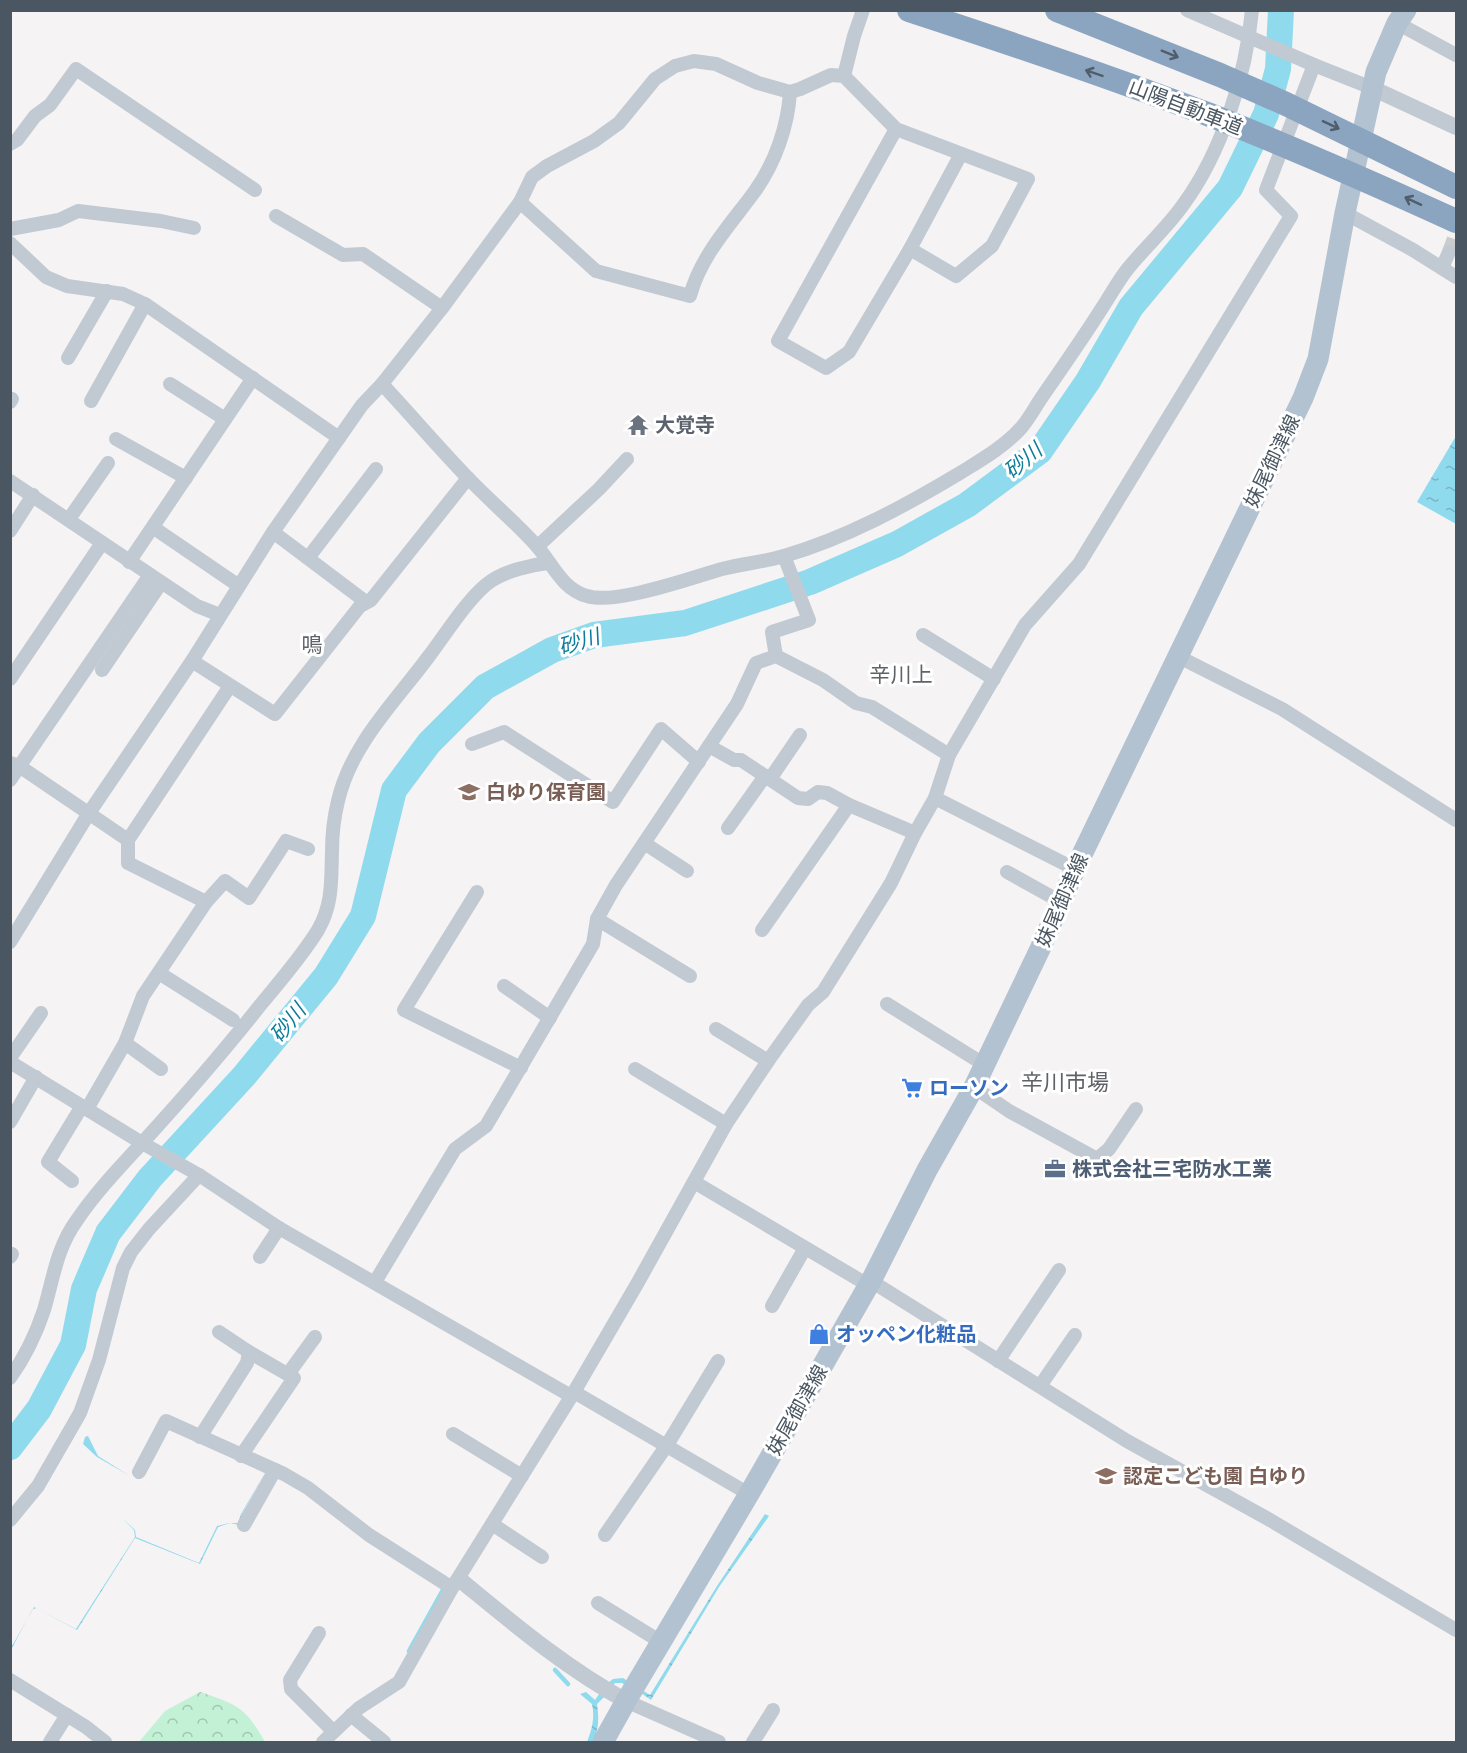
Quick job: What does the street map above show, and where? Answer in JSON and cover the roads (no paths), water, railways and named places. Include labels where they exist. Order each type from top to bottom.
[{"type":"highway","name":"山陽自動車道","points":[[909,10],[1209,115],[1370,182],[1456,221]]},
{"type":"highway","name":"山陽自動車道","points":[[1057,10],[1220,75],[1456,187]]},
{"type":"main road","name":"妹尾御津線","points":[[603,1743],[869,1283],[927,1170],[974,1087],[1075,869],[1304,398],[1318,359],[1345,213],[1372,88],[1398,15]]},
{"type":"street","points":[[844,76],[863,10]]},
{"type":"street","points":[[382,384],[468,477],[538,546],[548,563],[573,591],[586,596],[602,599],[628,594],[726,568],[784,556],[840,536],[900,507],[982,459],[1021,428],[1078,346],[1123,274],[1176,214],[1202,176],[1224,125],[1244,64],[1250,38],[1252,10]]},
{"type":"street","points":[[1188,11],[1372,88],[1456,127]]},
{"type":"street","points":[[1398,15],[1456,55]]},
{"type":"street","points":[[10,942],[89,813],[192,661],[273,532],[362,405],[382,384],[442,308],[520,202],[532,177],[547,166],[594,141],[619,123],[655,79],[675,66],[694,60],[716,64],[758,83],[790,92],[831,75],[844,76],[896,129],[1028,179],[992,246],[956,276],[910,249]]},
{"type":"street","points":[[323,1743],[351,1715],[399,1682],[455,1583],[572,1394],[726,1124],[808,1005],[823,992],[891,883],[915,832],[935,798],[949,755],[1025,625],[1079,564],[1291,216],[1266,190],[1310,63]]},
{"type":"street","points":[[10,144],[16,140],[35,116],[50,105],[76,69],[255,190]]},
{"type":"street","points":[[520,202],[596,271],[690,296],[702,266],[720,237],[766,174],[783,133],[789,110],[790,92]]},
{"type":"street","points":[[896,129],[778,341],[826,368],[849,352],[910,249],[961,154]]},
{"type":"street","points":[[10,229],[59,219],[78,211],[161,221],[194,228]]},
{"type":"street","points":[[1345,213],[1413,250],[1456,278]]},
{"type":"street","points":[[276,216],[343,255],[363,254],[442,308]]},
{"type":"street","points":[[12,248],[46,277],[67,286],[123,294],[145,304],[339,438]]},
{"type":"street","points":[[1442,268],[1449,252]]},
{"type":"street","points":[[68,358],[107,291]]},
{"type":"street","points":[[91,401],[145,304]]},
{"type":"street","points":[[129,562],[253,378]]},
{"type":"street","points":[[170,384],[225,419]]},
{"type":"street","points":[[116,439],[186,478]]},
{"type":"street","points":[[538,546],[599,489],[627,459]]},
{"type":"street","points":[[69,519],[108,463]]},
{"type":"street","points":[[308,558],[376,469]]},
{"type":"street","points":[[192,661],[275,714],[360,606],[371,600],[468,477]]},
{"type":"street","points":[[10,481],[197,606],[220,615]]},
{"type":"street","points":[[10,531],[33,495]]},
{"type":"street","points":[[154,528],[239,586]]},
{"type":"street","points":[[273,532],[366,602]]},
{"type":"street","points":[[10,679],[102,543]]},
{"type":"street","points":[[776,656],[772,632],[809,620],[784,556]]},
{"type":"street","points":[[10,1378],[32,1341],[60,1249],[67,1234],[98,1193],[145,1145],[220,1056],[279,982],[324,919],[332,890],[332,853],[338,801],[344,780],[362,746],[463,610],[488,582],[548,563]]},
{"type":"street","points":[[102,670],[156,579]]},
{"type":"street","points":[[10,780],[15,764],[156,579]]},
{"type":"street","points":[[923,635],[994,679]]},
{"type":"street","points":[[375,1282],[455,1149],[486,1126],[593,944],[597,919],[616,885],[737,704],[756,663],[776,656],[823,680],[856,703],[872,706],[949,755]]},
{"type":"street","points":[[1179,657],[1282,709],[1456,820]]},
{"type":"street","points":[[206,902],[128,863],[128,840],[230,686]]},
{"type":"street","points":[[472,744],[504,732],[613,802],[661,729],[699,762]]},
{"type":"street","points":[[728,828],[800,735]]},
{"type":"street","points":[[709,746],[734,760],[741,760],[798,798],[808,799],[818,792],[827,793],[849,805],[915,832]]},
{"type":"street","points":[[15,764],[128,840]]},
{"type":"street","points":[[935,798],[1075,869]]},
{"type":"street","points":[[762,930],[849,805]]},
{"type":"street","points":[[72,1181],[48,1162],[125,1043],[143,996],[206,902],[225,881],[249,898],[286,841],[308,849]]},
{"type":"street","points":[[644,843],[687,871]]},
{"type":"street","points":[[1007,873],[1060,902]]},
{"type":"street","points":[[477,892],[404,1010],[521,1068]]},
{"type":"street","points":[[597,919],[690,976]]},
{"type":"street","points":[[159,973],[233,1020]]},
{"type":"street","points":[[504,986],[550,1017]]},
{"type":"street","points":[[886,1004],[985,1065]]},
{"type":"street","points":[[10,1058],[41,1012]]},
{"type":"street","points":[[716,1029],[768,1061]]},
{"type":"street","points":[[125,1043],[161,1069]]},
{"type":"street","points":[[10,1062],[196,1174],[279,1228],[572,1394],[667,1445],[749,1494]]},
{"type":"street","points":[[635,1069],[726,1124]]},
{"type":"street","points":[[10,1122],[36,1077]]},
{"type":"street","points":[[974,1087],[1009,1111],[1097,1159],[1109,1149],[1136,1109]]},
{"type":"street","points":[[10,1520],[38,1486],[80,1413],[99,1360],[123,1268],[131,1252],[196,1174]]},
{"type":"street","points":[[694,1182],[869,1283],[1040,1386],[1126,1441],[1270,1520],[1456,1630]]},
{"type":"street","points":[[260,1257],[279,1228]]},
{"type":"street","points":[[772,1306],[806,1248]]},
{"type":"street","points":[[998,1361],[1059,1270]]},
{"type":"street","points":[[219,1332],[294,1378],[242,1456]]},
{"type":"street","points":[[1040,1386],[1075,1335]]},
{"type":"street","points":[[288,1374],[315,1337]]},
{"type":"street","points":[[200,1437],[247,1363],[249,1352]]},
{"type":"street","points":[[605,1535],[667,1445],[718,1361]]},
{"type":"street","points":[[139,1472],[166,1421],[275,1470],[308,1488],[369,1535],[455,1583],[591,1682],[626,1701],[719,1743]]},
{"type":"street","points":[[453,1434],[522,1476]]},
{"type":"street","points":[[244,1525],[275,1470]]},
{"type":"street","points":[[492,1524],[542,1557]]},
{"type":"street","points":[[598,1603],[661,1642]]},
{"type":"street","points":[[319,1633],[290,1680],[291,1689],[333,1731]]},
{"type":"street","points":[[10,1680],[67,1715],[105,1743]]},
{"type":"street","points":[[753,1743],[773,1710]]},
{"type":"street","points":[[50,1743],[67,1715]]},
{"type":"street","points":[[351,1715],[384,1743]]},
{"type":"water","points":[[1456,436],[1456,524],[1417,502]]},
{"type":"water","points":[[88,1436],[98,1456],[130,1476],[97,1457],[83,1444],[85,1437]]},
{"type":"water","points":[[266,1471],[242,1514],[239,1525],[230,1523],[238,1523],[241,1514]]},
{"type":"water","points":[[765,1514],[769,1516],[719,1587],[651,1700],[631,1686],[629,1688],[622,1683],[615,1683],[597,1704],[596,1733],[593,1742],[587,1742],[593,1709],[592,1704],[580,1694],[586,1692],[595,1700],[604,1687],[567,1656],[609,1682],[623,1678],[650,1695],[717,1586]]},
{"type":"water","points":[[122,1518],[135,1530],[136,1537],[199,1563],[217,1526],[230,1523],[218,1527],[200,1564],[135,1538],[77,1630],[40,1610],[76,1629],[135,1537],[134,1530]]},
{"type":"waterway","name":"砂川","points":[[10,1447],[39,1409],[73,1345],[84,1289],[108,1233],[150,1178],[244,1076],[326,976],[363,916],[394,790],[429,743],[485,687],[552,650],[594,635],[685,623],[810,582],[897,544],[967,505],[1040,451],[1088,381],[1131,307],[1230,188],[1266,114],[1278,69],[1281,10]]},
{"type":"waterway","points":[[409,1651],[444,1588]]},
{"type":"waterway","points":[[555,1670],[568,1684]]},
{"type":"tunnel","points":[[1449,252],[1456,233]]},
{"type":"place","name":"大覚寺","points":[[638,425]]},
{"type":"place","name":"白ゆり保育園","points":[[469,792]]},
{"type":"place","name":"ローソン","points":[[912,1088]]},
{"type":"place","name":"株式会社三宅防水工業","points":[[1055,1169]]},
{"type":"place","name":"オッペン化粧品","points":[[819,1334]]},
{"type":"place","name":"認定こども園 白ゆり","points":[[1106,1476]]},
{"type":"district","name":"鳴","points":[[312,645]]},
{"type":"district","name":"辛川上","points":[[901,675]]},
{"type":"district","name":"辛川市場","points":[[1065,1082]]}]
